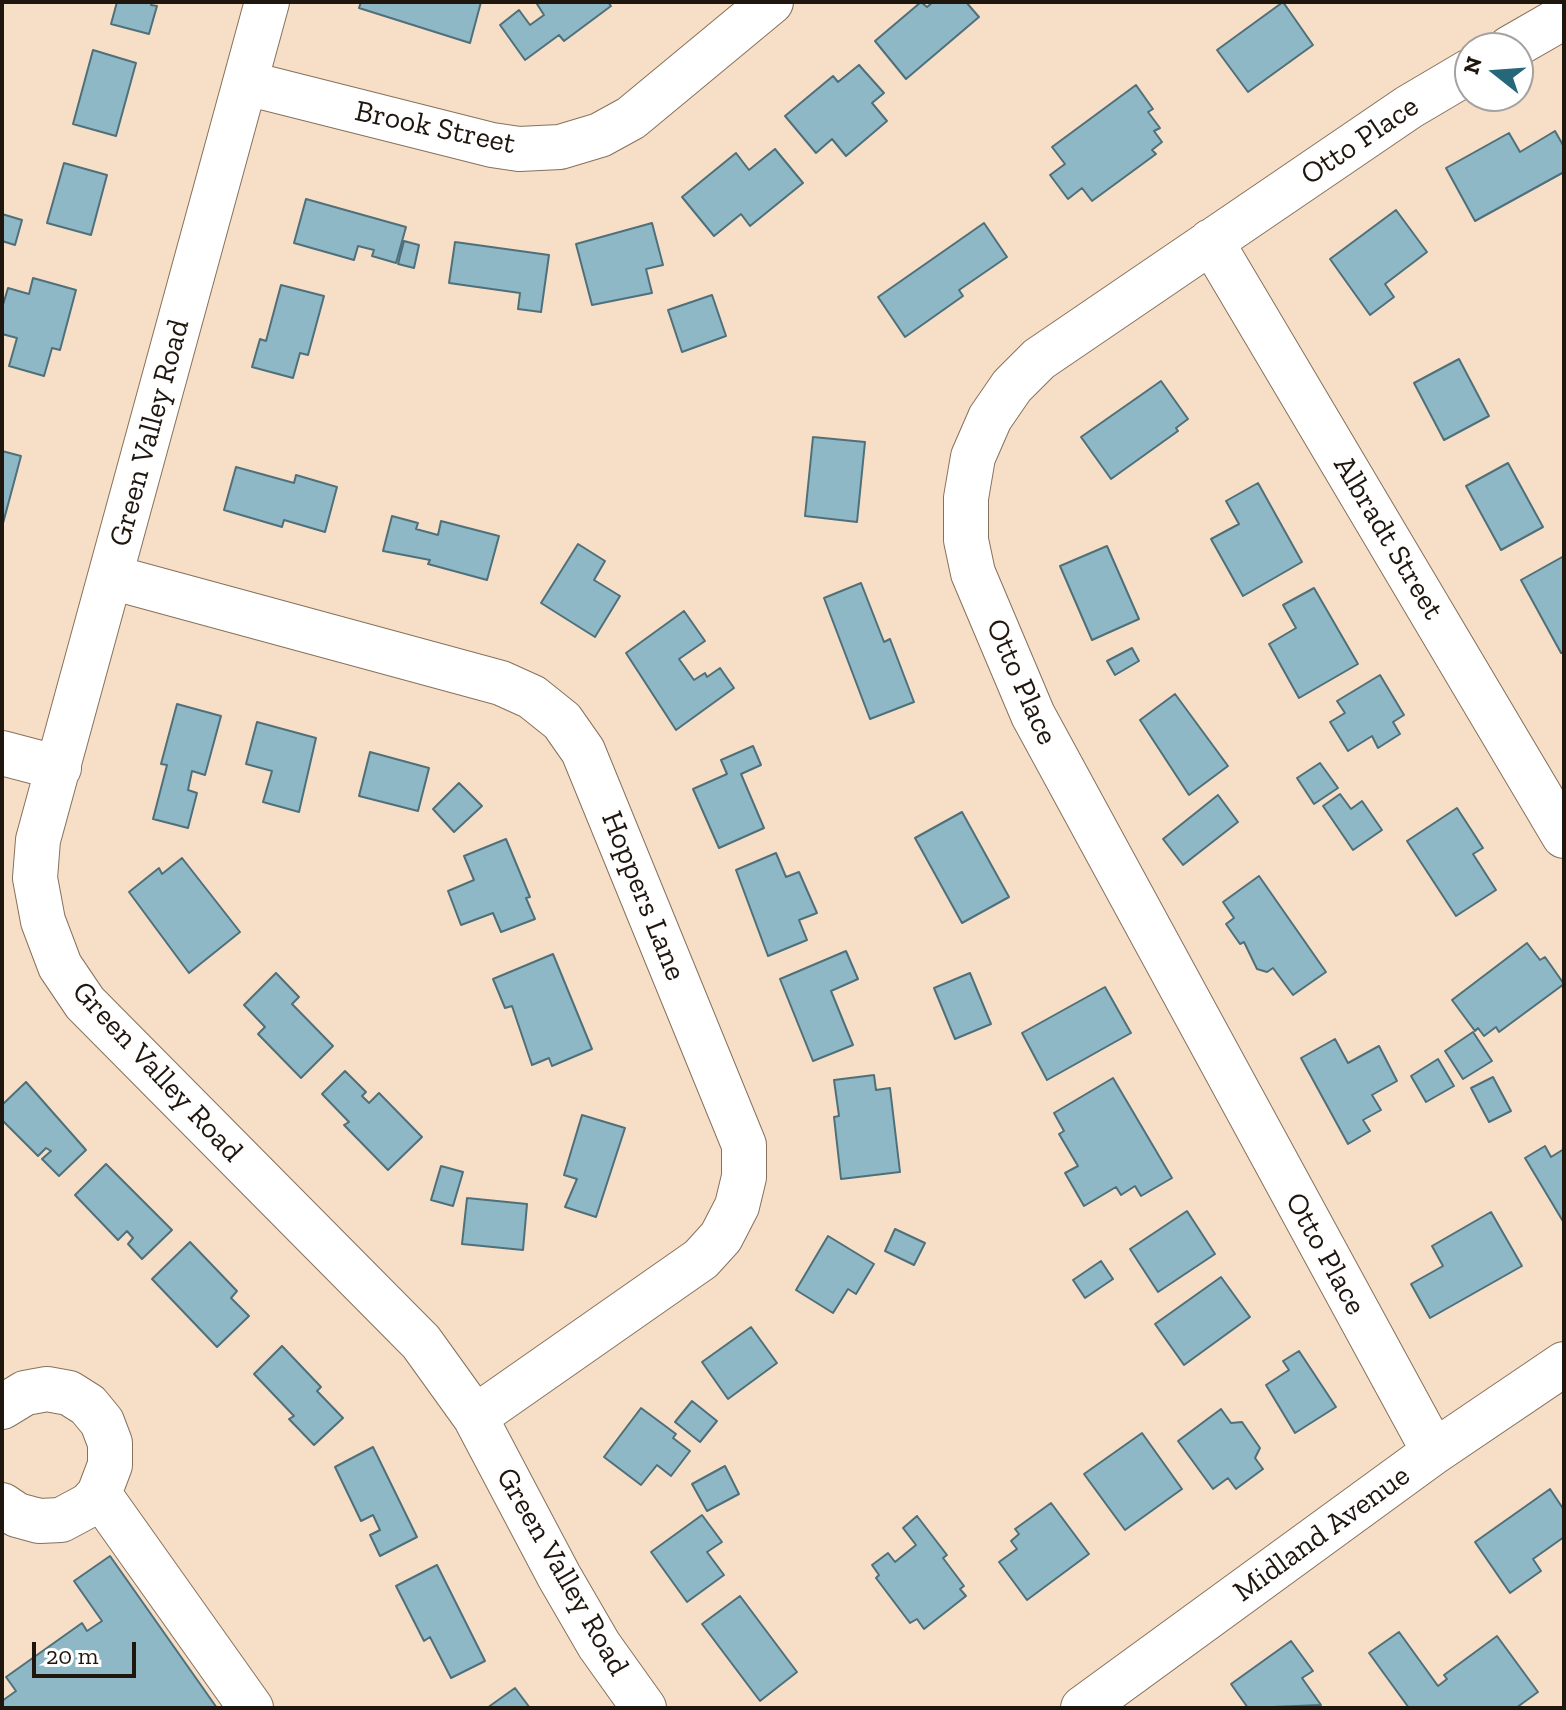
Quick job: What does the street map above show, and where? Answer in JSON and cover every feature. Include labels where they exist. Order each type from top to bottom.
[{"type":"street","name":"Green Valley Road","points":[[267,2],[38,840],[35,878],[43,921],[60,966],[85,1003],[421,1342],[475,1417],[599,1645],[644,1708]]},
{"type":"street","name":"Brook Street","points":[[246,83],[492,145],[519,149],[560,147],[600,135],[631,118],[771,2]]},
{"type":"street","points":[[1534,34],[1564,17]]},
{"type":"street","name":"Otto Place","points":[[1434,1452],[1033,715],[973,573],[966,540],[966,498],[973,457],[990,418],[1012,386],[1039,359],[1409,107],[1454,80]]},
{"type":"street","name":"Albradt Street","points":[[1211,241],[1564,836]]},
{"type":"street","name":"Hoppers Lane","points":[[111,577],[501,683],[532,697],[562,721],[583,751],[744,1145],[744,1177],[737,1206],[726,1227],[701,1259],[475,1417]]},
{"type":"street","points":[[2,753],[59,768]]},
{"type":"street","name":"Midland Avenue","points":[[1083,1708],[1434,1452],[1564,1364]]},
{"type":"street","points":[[2,1407],[25,1393],[47,1389],[69,1393],[88,1405],[102,1422],[110,1443],[110,1465],[99,1494],[89,1505],[61,1520],[39,1521],[17,1515],[2,1505]]},
{"type":"street","points":[[99,1494],[251,1708]]},
{"type":"building","points":[[117,2],[152,2],[151,5],[157,6],[149,34],[111,24]]},
{"type":"building","points":[[361,2],[481,2],[470,43],[359,8]]},
{"type":"building","points":[[608,2],[611,6],[564,41],[559,35],[525,60],[500,25],[519,10],[530,25],[544,15],[537,4]]},
{"type":"building","points":[[921,2],[927,7],[933,2],[966,2],[979,17],[906,79],[875,41]]},
{"type":"building","points":[[1283,2],[1313,45],[1248,92],[1217,50]]},
{"type":"building","points":[[93,50],[136,63],[116,136],[73,124]]},
{"type":"building","points":[[859,65],[884,93],[872,103],[887,121],[846,156],[832,139],[816,153],[785,116],[833,76],[838,82]]},
{"type":"building","points":[[1136,85],[1153,109],[1148,112],[1160,128],[1154,131],[1162,142],[1152,150],[1156,154],[1092,201],[1082,188],[1068,199],[1050,175],[1065,164],[1052,147]]},
{"type":"building","points":[[1555,131],[1564,147],[1564,172],[1475,221],[1446,168],[1509,133],[1520,152]]},
{"type":"building","points":[[775,149],[803,183],[750,226],[741,214],[714,236],[682,197],[736,153],[749,170]]},
{"type":"building","points":[[64,163],[107,175],[91,235],[47,223]]},
{"type":"building","points":[[306,199],[406,227],[396,263],[372,256],[374,250],[358,246],[354,260],[294,243]]},
{"type":"building","points":[[1396,210],[1427,252],[1385,284],[1394,297],[1370,315],[1330,259]]},
{"type":"building","points":[[2,214],[22,220],[15,245],[2,241]]},
{"type":"building","points":[[652,223],[663,265],[646,269],[652,293],[592,305],[576,244]]},
{"type":"building","points":[[984,223],[1007,257],[959,290],[963,296],[905,337],[878,297]]},
{"type":"building","points":[[404,241],[419,245],[414,268],[398,264]]},
{"type":"building","points":[[455,242],[549,255],[541,312],[518,309],[520,293],[449,283]]},
{"type":"building","points":[[33,278],[76,290],[60,350],[52,348],[44,376],[9,366],[17,338],[2,334],[2,308],[8,288],[29,294]]},
{"type":"building","points":[[281,285],[324,296],[308,355],[300,353],[293,378],[252,367],[260,339],[266,341]]},
{"type":"building","points":[[712,295],[726,336],[682,352],[668,310]]},
{"type":"building","points":[[1459,359],[1489,416],[1444,440],[1414,383]]},
{"type":"building","points":[[1161,381],[1188,419],[1176,428],[1178,431],[1111,479],[1081,437]]},
{"type":"building","points":[[813,437],[865,442],[857,522],[805,516]]},
{"type":"building","points":[[2,451],[21,456],[2,527]]},
{"type":"building","points":[[1508,463],[1543,527],[1501,550],[1466,486]]},
{"type":"building","points":[[236,467],[294,483],[296,475],[337,487],[325,532],[284,520],[282,527],[224,510]]},
{"type":"building","points":[[1258,483],[1302,562],[1243,596],[1211,539],[1239,524],[1226,501]]},
{"type":"building","points":[[392,516],[418,523],[416,529],[438,535],[441,521],[499,536],[487,580],[428,564],[430,560],[383,551]]},
{"type":"building","points":[[578,544],[605,561],[594,580],[620,596],[595,637],[541,603]]},
{"type":"building","points":[[1107,546],[1139,619],[1092,640],[1060,566]]},
{"type":"building","points":[[1564,556],[1564,652],[1561,653],[1521,580]]},
{"type":"building","points":[[861,583],[884,642],[890,639],[914,702],[870,719],[824,598]]},
{"type":"building","points":[[1314,588],[1358,664],[1299,698],[1269,644],[1296,628],[1283,605]]},
{"type":"building","points":[[684,611],[705,641],[679,659],[694,680],[705,673],[707,677],[720,668],[734,688],[676,730],[626,653]]},
{"type":"building","points":[[1132,648],[1139,661],[1115,675],[1107,661]]},
{"type":"building","points":[[1380,675],[1404,715],[1393,722],[1400,734],[1378,748],[1372,736],[1348,751],[1330,722],[1345,713],[1337,701]]},
{"type":"building","points":[[1175,694],[1228,766],[1189,795],[1140,720]]},
{"type":"building","points":[[177,704],[221,716],[205,775],[192,771],[188,790],[197,793],[188,828],[153,819],[167,765],[161,764]]},
{"type":"building","points":[[257,722],[316,738],[299,812],[263,802],[272,771],[246,764]]},
{"type":"building","points":[[753,746],[761,765],[741,774],[764,828],[719,848],[693,789],[727,774],[721,760]]},
{"type":"building","points":[[370,752],[429,768],[418,811],[359,796]]},
{"type":"building","points":[[1320,763],[1338,788],[1314,804],[1297,778]]},
{"type":"building","points":[[459,783],[482,806],[454,832],[433,809]]},
{"type":"building","points":[[1340,794],[1351,809],[1362,801],[1382,830],[1353,850],[1323,806]]},
{"type":"building","points":[[1218,795],[1238,822],[1183,865],[1163,839]]},
{"type":"building","points":[[1457,808],[1483,848],[1473,854],[1496,890],[1456,916],[1407,841]]},
{"type":"building","points":[[962,812],[1009,897],[962,923],[915,838]]},
{"type":"building","points":[[506,839],[530,897],[526,898],[535,919],[501,932],[493,913],[461,925],[448,891],[474,880],[464,856]]},
{"type":"building","points":[[776,853],[786,877],[799,872],[817,913],[799,920],[807,940],[768,956],[736,870]]},
{"type":"building","points":[[182,858],[240,932],[189,973],[129,892],[159,868],[162,874]]},
{"type":"building","points":[[1259,876],[1326,972],[1293,995],[1273,968],[1267,972],[1257,969],[1244,942],[1240,944],[1226,924],[1234,918],[1223,902]]},
{"type":"building","points":[[1527,943],[1540,960],[1545,957],[1564,984],[1499,1032],[1496,1027],[1484,1036],[1478,1028],[1475,1031],[1452,1000]]},
{"type":"building","points":[[846,951],[858,979],[831,991],[853,1045],[813,1061],[780,979]]},
{"type":"building","points":[[553,954],[592,1049],[552,1066],[549,1058],[532,1065],[512,1006],[505,1008],[493,979]]},
{"type":"building","points":[[276,973],[299,997],[292,1004],[333,1046],[301,1078],[258,1034],[265,1027],[244,1005]]},
{"type":"building","points":[[970,973],[991,1024],[955,1039],[934,988]]},
{"type":"building","points":[[1105,987],[1131,1033],[1047,1080],[1022,1033]]},
{"type":"building","points":[[1473,1032],[1492,1061],[1463,1079],[1445,1051]]},
{"type":"building","points":[[1335,1039],[1348,1063],[1379,1046],[1397,1081],[1372,1095],[1381,1110],[1363,1120],[1370,1131],[1348,1144],[1301,1058]]},
{"type":"building","points":[[1438,1059],[1454,1086],[1426,1102],[1411,1076]]},
{"type":"building","points":[[345,1071],[366,1092],[362,1096],[369,1103],[379,1093],[422,1137],[388,1170],[344,1125],[349,1122],[322,1094]]},
{"type":"building","points":[[874,1075],[876,1090],[890,1088],[900,1172],[841,1179],[834,1117],[839,1116],[834,1080]]},
{"type":"building","points":[[1493,1077],[1511,1111],[1489,1122],[1471,1088]]},
{"type":"building","points":[[1113,1078],[1172,1178],[1141,1196],[1135,1186],[1121,1195],[1116,1187],[1084,1206],[1065,1173],[1078,1166],[1059,1134],[1064,1131],[1054,1113]]},
{"type":"building","points":[[26,1082],[86,1150],[59,1176],[42,1159],[51,1151],[46,1148],[38,1156],[2,1120],[2,1105]]},
{"type":"building","points":[[582,1115],[625,1128],[596,1217],[565,1207],[577,1179],[564,1175]]},
{"type":"building","points":[[1545,1146],[1551,1157],[1564,1149],[1564,1223],[1525,1158]]},
{"type":"building","points":[[106,1164],[172,1230],[142,1259],[128,1244],[133,1238],[127,1231],[118,1240],[75,1195]]},
{"type":"building","points":[[441,1166],[463,1172],[453,1206],[431,1200]]},
{"type":"building","points":[[467,1198],[527,1204],[523,1250],[462,1244]]},
{"type":"building","points":[[1187,1211],[1215,1254],[1158,1292],[1130,1249]]},
{"type":"building","points":[[1491,1212],[1522,1266],[1430,1318],[1411,1284],[1443,1266],[1432,1246]]},
{"type":"building","points":[[895,1229],[925,1243],[914,1265],[885,1251]]},
{"type":"building","points":[[828,1236],[874,1264],[856,1294],[848,1289],[833,1313],[796,1290]]},
{"type":"building","points":[[190,1242],[237,1291],[231,1298],[249,1316],[217,1347],[152,1279]]},
{"type":"building","points":[[1101,1261],[1113,1279],[1085,1298],[1073,1280]]},
{"type":"building","points":[[1221,1277],[1250,1317],[1184,1365],[1155,1324]]},
{"type":"building","points":[[751,1327],[777,1363],[728,1399],[702,1362]]},
{"type":"building","points":[[282,1346],[321,1387],[317,1391],[343,1418],[314,1445],[289,1419],[294,1416],[254,1374]]},
{"type":"building","points":[[1299,1351],[1336,1407],[1295,1433],[1266,1385],[1289,1370],[1283,1361]]},
{"type":"building","points":[[692,1401],[717,1421],[700,1442],[675,1422]]},
{"type":"building","points":[[641,1408],[676,1434],[673,1438],[690,1451],[671,1476],[657,1465],[641,1485],[604,1457]]},
{"type":"building","points":[[1221,1409],[1231,1423],[1242,1422],[1260,1448],[1255,1458],[1263,1469],[1236,1489],[1228,1478],[1213,1489],[1178,1441]]},
{"type":"building","points":[[1142,1433],[1182,1489],[1125,1530],[1084,1474]]},
{"type":"building","points":[[373,1447],[417,1537],[380,1556],[370,1535],[380,1530],[373,1515],[361,1521],[335,1467]]},
{"type":"building","points":[[725,1466],[739,1494],[707,1511],[692,1484]]},
{"type":"building","points":[[1550,1489],[1564,1510],[1564,1537],[1533,1559],[1541,1571],[1510,1593],[1475,1542]]},
{"type":"building","points":[[1051,1503],[1089,1554],[1027,1600],[999,1562],[1017,1549],[1011,1541],[1019,1534],[1015,1529]]},
{"type":"building","points":[[702,1515],[722,1542],[707,1552],[724,1575],[687,1602],[651,1552]]},
{"type":"building","points":[[917,1516],[947,1555],[943,1558],[964,1586],[960,1589],[966,1596],[924,1629],[917,1619],[910,1623],[876,1578],[879,1575],[872,1565],[888,1553],[895,1562],[916,1545],[903,1528]]},
{"type":"building","points":[[110,1556],[217,1708],[2,1708],[2,1701],[16,1691],[6,1677],[82,1623],[87,1631],[102,1621],[74,1581]]},
{"type":"building","points":[[437,1565],[485,1661],[451,1678],[430,1637],[424,1641],[396,1586]]},
{"type":"building","points":[[740,1596],[797,1672],[760,1701],[702,1624]]},
{"type":"building","points":[[1399,1632],[1438,1686],[1447,1679],[1444,1675],[1497,1636],[1538,1692],[1516,1708],[1409,1708],[1369,1653]]},
{"type":"building","points":[[1291,1641],[1313,1671],[1302,1678],[1321,1705],[1248,1708],[1231,1684]]},
{"type":"building","points":[[515,1688],[530,1708],[487,1708]]}]
